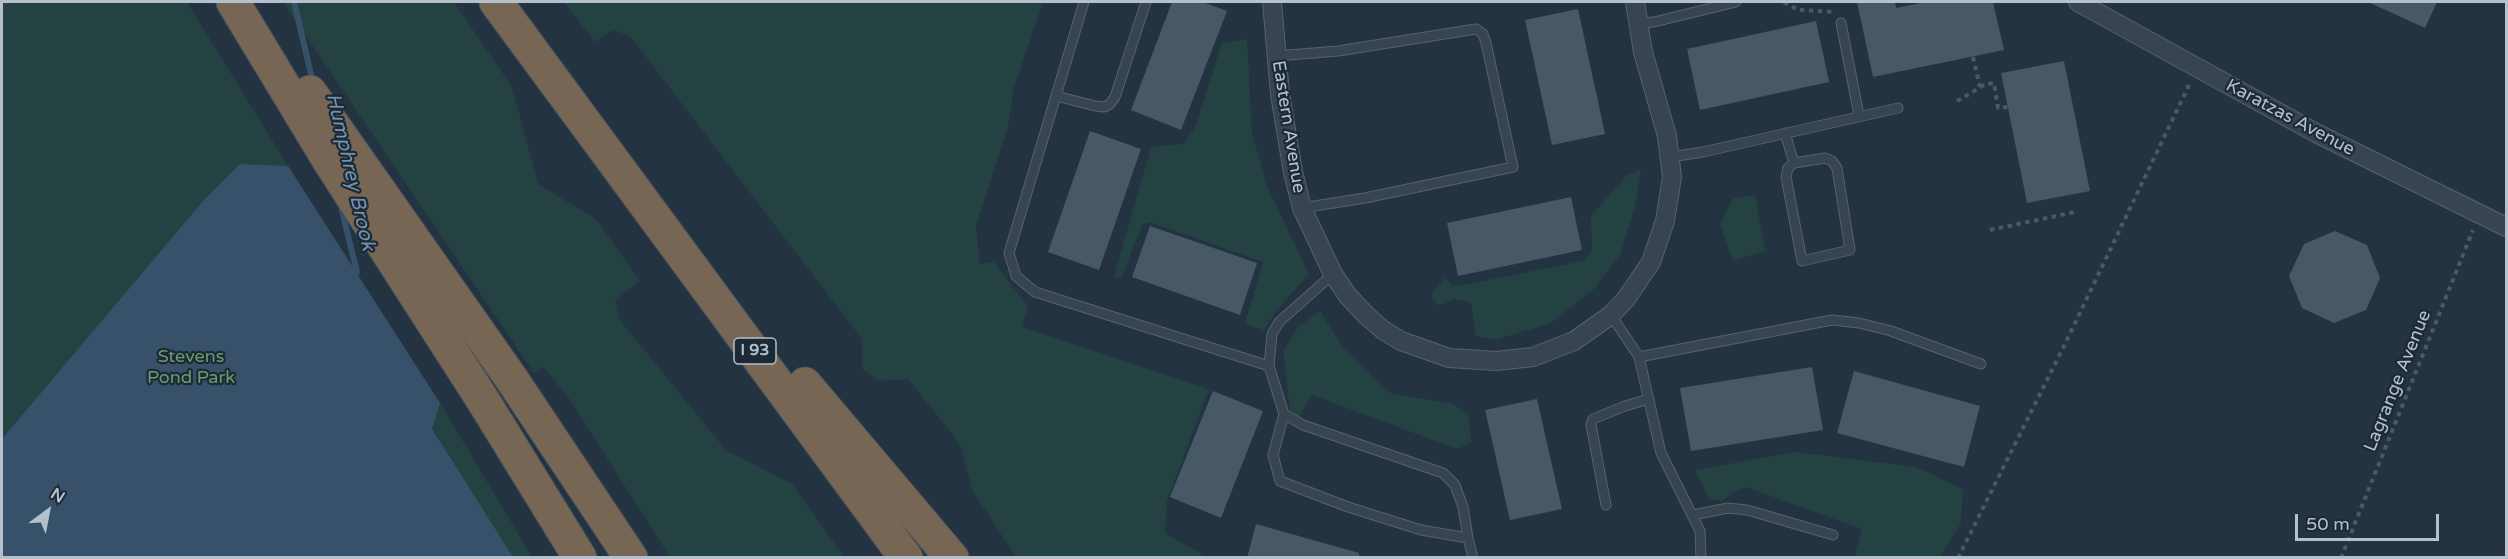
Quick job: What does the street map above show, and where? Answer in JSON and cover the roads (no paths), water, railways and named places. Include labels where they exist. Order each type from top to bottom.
[{"type":"highway","points":[[234,2],[328,159],[484,402],[580,558]]},
{"type":"highway","name":"I 93","points":[[496,2],[906,558]]},
{"type":"highway","points":[[260,42],[316,98],[511,378],[631,558]]},
{"type":"highway","points":[[602,145],[952,558]]},
{"type":"street","name":"Eastern Avenue","points":[[1272,2],[1276,56],[1287,140],[1302,208],[1333,274],[1348,296],[1383,330],[1424,350],[1460,359],[1496,361],[1533,357],[1574,341],[1611,315],[1626,299],[1652,262],[1670,198],[1670,157],[1637,23],[1635,2]]},
{"type":"street","name":"Karatzas Avenue","points":[[2078,2],[2316,133],[2506,226]]},
{"type":"lane","points":[[1084,2],[1009,253],[1016,276],[1035,291],[1269,366]]},
{"type":"lane","points":[[1056,96],[1095,106],[1104,107],[1110,104],[1115,97],[1146,2]]},
{"type":"lane","points":[[1637,23],[1654,22],[1736,2]]},
{"type":"lane","points":[[1841,23],[1859,115]]},
{"type":"lane","points":[[1276,56],[1349,49],[1476,29],[1483,34],[1486,43],[1514,167],[1365,198],[1302,208]]},
{"type":"lane","points":[[1670,157],[1703,152],[1898,108]]},
{"type":"lane","points":[[1785,133],[1794,163]]},
{"type":"lane","points":[[1825,158],[1832,161],[1837,168],[1851,250],[1802,261],[1786,177],[1788,168],[1794,163],[1825,158]]},
{"type":"lane","points":[[1333,274],[1279,322],[1272,334],[1269,366],[1284,414],[1273,455],[1280,481],[1348,507],[1421,530],[1468,538]]},
{"type":"lane","points":[[1611,315],[1639,357],[1661,453],[1700,531],[1701,558]]},
{"type":"lane","points":[[1639,357],[1832,320],[1859,323],[1891,332],[1981,363]]},
{"type":"lane","points":[[1606,505],[1591,425],[1593,419],[1649,399]]},
{"type":"lane","points":[[1284,414],[1303,425],[1443,472],[1455,484],[1463,507],[1473,558]]},
{"type":"lane","points":[[1693,515],[1728,508],[1747,510],[1833,535]]},
{"type":"water","name":"Stevens Pond Park","points":[[240,164],[288,166],[440,403],[432,429],[513,557],[2,557],[2,439],[204,200]]},
{"type":"waterway","name":"Humphrey Brook","points":[[294,2],[313,83]]},
{"type":"waterway","name":"Humphrey Brook","points":[[341,207],[357,272],[352,277]]}]
